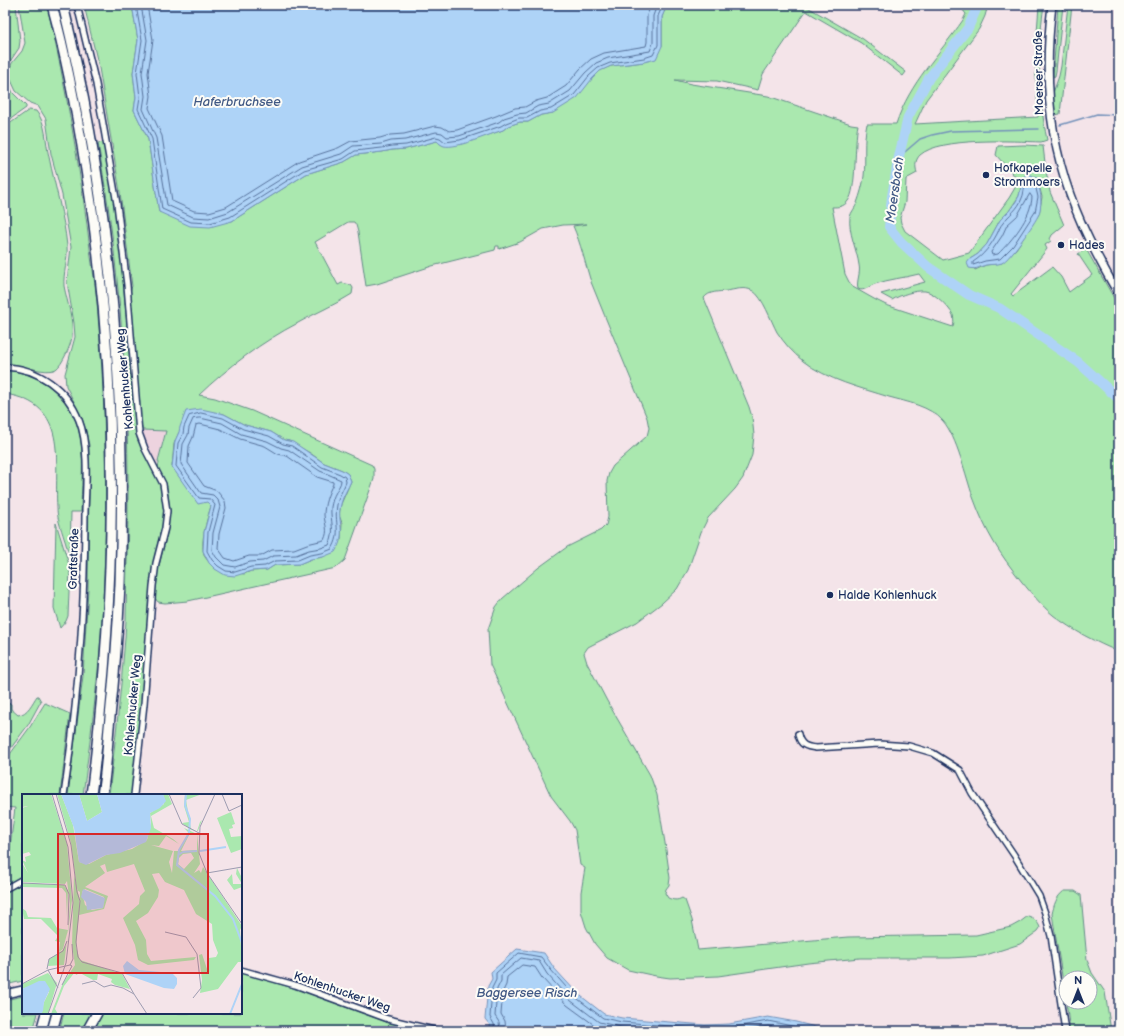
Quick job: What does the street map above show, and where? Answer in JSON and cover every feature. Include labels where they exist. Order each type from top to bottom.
[{"type":"highway","points":[[52,5],[72,96],[90,197],[101,282],[109,382],[112,452],[110,586],[103,686],[91,794]]},
{"type":"highway","points":[[63,5],[83,95],[99,190],[113,302],[119,380],[122,511],[120,597],[103,794]]},
{"type":"highway","points":[[42,1028],[46,1014]]},
{"type":"highway","points":[[52,1031],[57,1014]]},
{"type":"highway","points":[[87,1031],[96,1014]]},
{"type":"main road","name":"Moerser Straße","points":[[1052,5],[1048,47],[1048,90],[1054,141],[1074,208],[1119,294]]},
{"type":"main road","points":[[5,994],[22,990]]},
{"type":"street","name":"Kohlenhucker Weg","points":[[77,5],[96,84],[117,204],[127,285],[139,433],[145,449],[160,476],[167,502],[166,520],[157,559],[153,586],[144,704],[134,794]]},
{"type":"street","name":"Graftstraße","points":[[5,367],[29,371],[45,379],[56,387],[73,407],[80,422],[84,438],[85,529],[82,625],[74,719],[64,794]]},
{"type":"street","points":[[798,734],[800,742],[803,745],[816,748],[879,744],[909,746],[933,753],[960,770],[972,793],[1014,855],[1039,896],[1050,930],[1065,1031]]},
{"type":"street","points":[[5,889],[22,880]]},
{"type":"street","name":"Kohlenhucker Weg","points":[[242,970],[295,985],[388,1019],[438,1031]]},
{"type":"shaded area","points":[[142,430],[166,431],[158,461],[158,468],[146,444]]},
{"type":"green space","points":[[5,5],[16,5],[20,41],[19,48],[5,69]]},
{"type":"green space","points":[[19,5],[47,5],[67,99],[78,162],[98,309],[105,436],[105,556],[101,636],[83,794],[68,794],[83,676],[88,589],[89,445],[82,418],[66,386],[65,374],[75,337],[67,282],[71,247],[62,195],[51,154],[46,119],[38,106],[30,103],[16,91],[10,78],[9,70],[12,63],[22,51],[25,43]]},
{"type":"green space","points":[[84,5],[132,5],[138,40],[133,73],[136,97],[134,110],[148,139],[159,212],[232,221],[306,174],[344,162],[356,155],[406,149],[437,141],[440,144],[461,144],[503,130],[508,126],[520,122],[528,122],[541,115],[553,113],[599,71],[611,66],[644,62],[662,46],[662,17],[667,5],[804,5],[863,39],[906,72],[903,76],[861,43],[806,11],[763,74],[758,90],[717,81],[675,80],[691,84],[768,96],[858,125],[851,196],[843,206],[832,207],[845,274],[851,286],[886,305],[953,327],[954,318],[951,312],[941,300],[929,292],[912,292],[892,300],[881,294],[925,282],[919,274],[880,282],[864,289],[858,289],[858,259],[851,235],[850,217],[856,205],[863,183],[867,124],[896,124],[909,95],[917,82],[963,20],[966,14],[962,9],[964,5],[988,5],[979,29],[926,100],[915,124],[1038,117],[1035,60],[1039,5],[1044,5],[1040,39],[1040,90],[1047,140],[1041,142],[978,141],[944,145],[930,149],[920,155],[917,159],[917,173],[906,179],[905,202],[900,218],[905,231],[943,260],[969,253],[1009,198],[1019,181],[996,155],[998,146],[1043,146],[1050,192],[1064,225],[1052,235],[1050,239],[1051,241],[1045,245],[1047,249],[1011,294],[1013,296],[1052,267],[1061,277],[1069,292],[1092,275],[1078,254],[1086,249],[1119,307],[1119,652],[1085,636],[1053,615],[1037,600],[1022,582],[1000,552],[983,521],[973,497],[953,437],[938,416],[925,408],[844,383],[812,368],[789,348],[777,332],[757,294],[753,291],[743,289],[714,292],[704,298],[752,417],[754,435],[752,455],[743,478],[735,489],[708,518],[701,532],[688,570],[677,589],[662,603],[637,622],[588,647],[584,653],[587,663],[607,701],[650,775],[657,795],[670,878],[669,885],[665,893],[670,899],[677,900],[682,898],[685,900],[692,920],[698,950],[848,937],[976,935],[1011,927],[1028,916],[1034,919],[1038,924],[1040,928],[1038,931],[1020,944],[983,956],[950,958],[860,958],[808,963],[718,976],[670,978],[628,970],[607,958],[595,944],[586,927],[581,911],[581,892],[585,868],[580,865],[575,830],[551,796],[490,665],[488,629],[496,607],[502,599],[538,568],[567,547],[601,530],[606,525],[608,517],[607,481],[609,473],[613,466],[647,436],[649,428],[647,418],[591,282],[573,226],[587,224],[563,225],[543,229],[520,242],[499,249],[499,246],[496,246],[495,250],[432,266],[377,284],[366,286],[358,232],[354,222],[348,222],[315,242],[338,285],[342,283],[351,285],[353,288],[352,294],[285,330],[259,347],[233,365],[199,395],[215,398],[252,411],[372,465],[374,469],[374,479],[345,560],[336,568],[188,601],[165,603],[158,602],[155,598],[158,570],[167,533],[170,511],[167,487],[158,468],[158,461],[166,431],[142,430],[130,292],[132,286],[120,192],[99,68]],"holes":[[[1021,186],[1040,189],[1042,197],[1039,214],[1016,249],[1002,263],[986,265],[975,270],[970,259],[978,254],[987,244],[1000,220],[1009,211],[1019,196]],[[217,413],[224,414],[245,425],[271,432],[310,453],[324,463],[348,474],[351,481],[341,504],[339,515],[342,523],[341,539],[323,557],[311,559],[299,564],[275,565],[267,570],[251,571],[244,574],[215,569],[205,557],[203,552],[203,539],[211,506],[172,467],[174,444],[179,432]]]},
{"type":"green space","points":[[1058,5],[1063,5],[1056,71],[1055,76],[1053,77]]},
{"type":"green space","points":[[1068,5],[1072,5],[1060,114],[1054,115],[1053,93],[1061,66]]},
{"type":"green space","points":[[5,75],[13,93],[26,106],[26,108],[5,123]]},
{"type":"green space","points":[[29,110],[36,111],[40,116],[44,127],[64,224],[67,246],[64,286],[71,318],[72,337],[68,350],[61,363],[52,371],[5,363],[5,127]]},
{"type":"green space","points":[[104,142],[113,198],[122,268],[136,434],[138,441],[156,473],[161,488],[164,512],[153,564],[142,704],[132,794],[109,794],[126,629],[128,453],[120,306],[110,222],[98,143]]},
{"type":"green space","points":[[5,370],[20,372],[33,377],[56,392],[65,402],[78,427],[82,458],[81,512],[71,512],[70,555],[59,523],[57,508],[56,453],[54,437],[49,422],[40,409],[26,400],[5,394]]},
{"type":"green space","points":[[56,523],[70,568],[68,616],[60,628],[54,608]]},
{"type":"green space","points":[[37,696],[41,701],[28,725],[5,756],[5,702],[11,704],[11,709],[18,715],[27,710]]},
{"type":"green space","points":[[45,703],[70,714],[60,794],[22,794],[22,877],[5,886],[15,808],[5,807],[5,761],[30,727]]},
{"type":"green space","points":[[22,884],[22,981],[5,985],[5,892]]},
{"type":"green space","points":[[1064,891],[1075,891],[1081,895],[1087,960],[1091,970],[1061,970],[1052,914],[1057,899]]},
{"type":"green space","points":[[242,972],[299,990],[387,1022],[426,1031],[92,1031],[100,1014],[242,1014]]},
{"type":"green space","points":[[1098,982],[1105,992],[1111,1031],[1070,1031],[1067,1010],[1098,1010]]},
{"type":"green space","points":[[22,996],[22,1014],[38,1014],[33,1031],[5,1031],[5,1000]]},
{"type":"green space","points":[[64,1014],[92,1014],[84,1031],[59,1031]]},
{"type":"water","name":"Haferbruchsee","points":[[132,5],[667,5],[662,17],[662,46],[656,59],[611,66],[600,71],[577,98],[553,113],[541,115],[528,122],[520,122],[508,126],[503,130],[474,141],[457,145],[444,146],[437,141],[406,149],[356,155],[344,162],[306,174],[232,221],[210,227],[190,226],[159,212],[148,139],[134,110],[136,97],[133,73],[138,40]]},
{"type":"water","points":[[1027,173],[1037,178],[1041,196],[1041,205],[1037,219],[1016,248],[1002,263],[972,269],[969,268],[967,263],[987,244],[1000,220],[1015,203],[1019,196],[1023,178]]},
{"type":"water","points":[[201,409],[224,414],[245,425],[271,432],[284,440],[293,442],[324,463],[348,474],[351,481],[341,504],[341,538],[335,552],[299,564],[275,565],[267,570],[251,571],[235,576],[225,575],[209,563],[203,551],[204,532],[211,506],[207,502],[198,504],[172,467],[175,441],[186,411]]},
{"type":"water","name":"Baggersee Risch","points":[[517,949],[544,953],[554,968],[577,993],[604,1014],[622,1018],[705,1025],[729,1024],[768,1017],[831,1031],[491,1031],[490,1025],[485,1019],[488,986],[492,979],[491,972]]},
{"type":"waterway","name":"Moersbach","points":[[978,5],[968,28],[929,78],[908,117],[898,161],[892,196],[889,227],[901,242],[928,267],[969,295],[999,308],[1078,362],[1119,399]]},
{"type":"waterway","points":[[1060,125],[1097,114],[1119,115]]},
{"type":"waterway","points":[[899,157],[920,139],[951,131],[1038,129]]},
{"type":"place","name":"Hofkapelle Strommoers","points":[[986,175]]},
{"type":"place","name":"Hades","points":[[1061,245]]},
{"type":"place","name":"Halde Kohlenhuck","points":[[830,595]]}]
